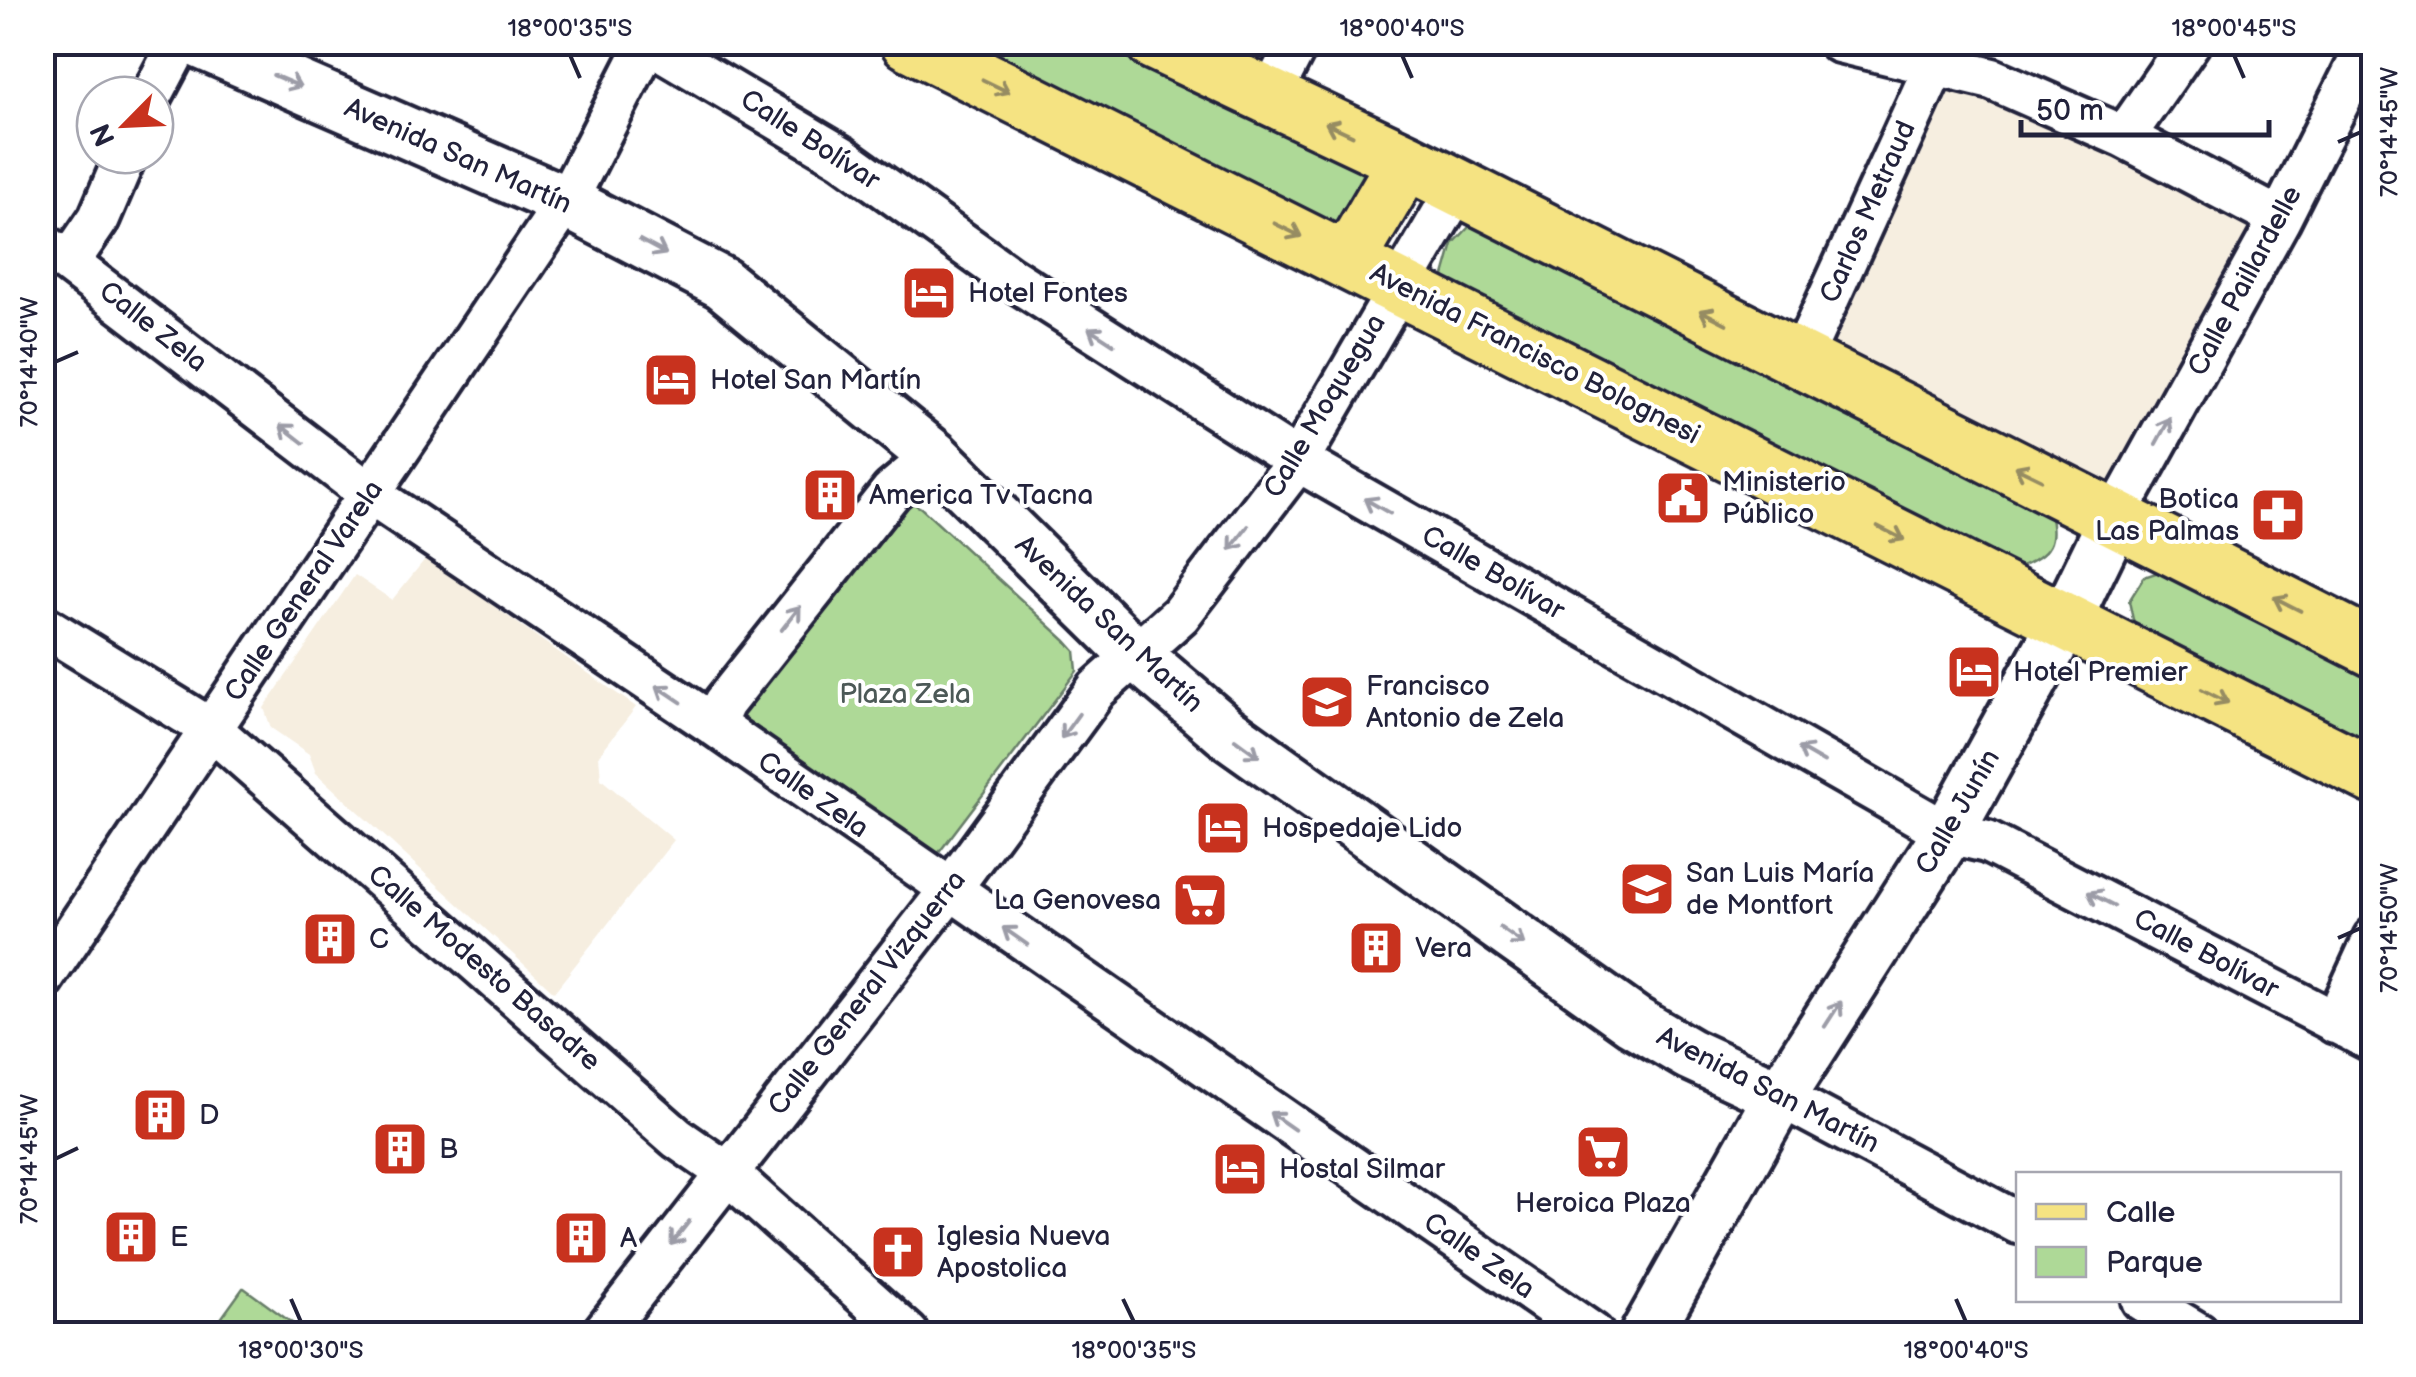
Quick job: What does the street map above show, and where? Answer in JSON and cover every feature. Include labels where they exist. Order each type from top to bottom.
[{"type":"main road","name":"Avenida Francisco Bolognesi","points":[[909,42],[2374,776]]},
{"type":"main road","points":[[1154,42],[1406,161],[2374,649]]},
{"type":"main road","points":[[1348,260],[1406,161]]},
{"type":"street","points":[[163,75],[180,42]]},
{"type":"street","name":"Avenida San Martín","points":[[198,42],[566,202],[722,283],[934,456],[1135,654],[1241,743],[1632,1021],[1688,1054],[1780,1096],[2016,1221]]},
{"type":"street","name":"Calle General Varela","points":[[42,980],[566,202],[648,42]]},
{"type":"street","name":"Calle Bolívar","points":[[648,42],[842,157],[1008,276],[1298,461],[1948,833],[1987,842],[2374,1042]]},
{"type":"street","points":[[1270,96],[1298,42]]},
{"type":"street","points":[[1838,42],[1992,79],[2124,137],[2280,219]]},
{"type":"street","points":[[2124,137],[2190,42]]},
{"type":"street","name":"Calle Paillardelle","points":[[2116,516],[2280,219],[2369,42]]},
{"type":"street","name":"Carlos Metraud","points":[[1800,361],[1936,64]]},
{"type":"street","points":[[56,252],[99,218],[117,175]]},
{"type":"street","name":"Calle Moquegua","points":[[1135,654],[1180,615],[1298,461],[1457,189]]},
{"type":"street","name":"Calle Zela","points":[[56,252],[370,494],[714,725],[1593,1334]]},
{"type":"street","points":[[714,725],[724,703],[892,490],[934,456]]},
{"type":"street","name":"Calle Junín","points":[[1646,1334],[1780,1096],[1948,833],[2065,621],[2116,516]]},
{"type":"street","name":"Calle Modesto Basadre","points":[[42,625],[211,729],[677,1138],[726,1172],[908,1334]]},
{"type":"street","name":"Calle General Vizquerra","points":[[602,1334],[949,891],[1097,688],[1135,654]]},
{"type":"street","points":[[2335,1023],[2374,938]]},
{"type":"street","points":[[2145,1302],[2200,1334]]},
{"type":"shaded area","points":[[1936,63],[2280,219],[2116,516],[1800,361]]},
{"type":"shaded area","points":[[426,558],[636,707],[599,755],[601,779],[674,840],[554,992],[316,773],[309,754],[271,728],[264,708],[355,575],[392,600]]},
{"type":"green space","points":[[944,43],[1119,43],[1369,160],[1380,173],[1334,237]]},
{"type":"green space","points":[[1470,226],[1503,227],[2047,503],[2052,528],[2050,545],[2037,558],[2014,569],[1463,306],[1444,276],[1453,244]]},
{"type":"green space","name":"Plaza Zela","points":[[908,501],[921,508],[1066,641],[1075,651],[1077,671],[934,859],[738,729],[733,710]]},
{"type":"green space","points":[[2176,566],[2373,668],[2373,751],[2135,629],[2129,601],[2144,577]]},
{"type":"green space","points":[[244,1288],[307,1334],[210,1334]]},
{"type":"place","name":"Hotel Fontes","points":[[929,293]]},
{"type":"place","name":"Hotel San Martín","points":[[671,380]]},
{"type":"place","name":"America Tv Tacna","points":[[830,495]]},
{"type":"place","name":"Ministerio Público","points":[[1683,498]]},
{"type":"place","name":"Botica Las Palmas","points":[[2278,515]]},
{"type":"place","name":"Hotel Premier","points":[[1974,672]]},
{"type":"place","name":"Francisco Antonio de Zela","points":[[1327,702]]},
{"type":"place","name":"Hospedaje Lido","points":[[1223,828]]},
{"type":"place","name":"San Luis María de Montfort","points":[[1647,889]]},
{"type":"place","name":"La Genovesa","points":[[1200,900]]},
{"type":"place","name":"C","points":[[330,939]]},
{"type":"place","name":"Vera","points":[[1376,948]]},
{"type":"place","name":"D","points":[[160,1115]]},
{"type":"place","name":"B","points":[[400,1149]]},
{"type":"place","name":"Heroica Plaza","points":[[1603,1152]]},
{"type":"place","name":"Hostal Silmar","points":[[1240,1169]]},
{"type":"place","name":"E","points":[[131,1237]]},
{"type":"place","name":"A","points":[[581,1238]]},
{"type":"place","name":"Iglesia Nueva Apostolica","points":[[898,1252]]}]
